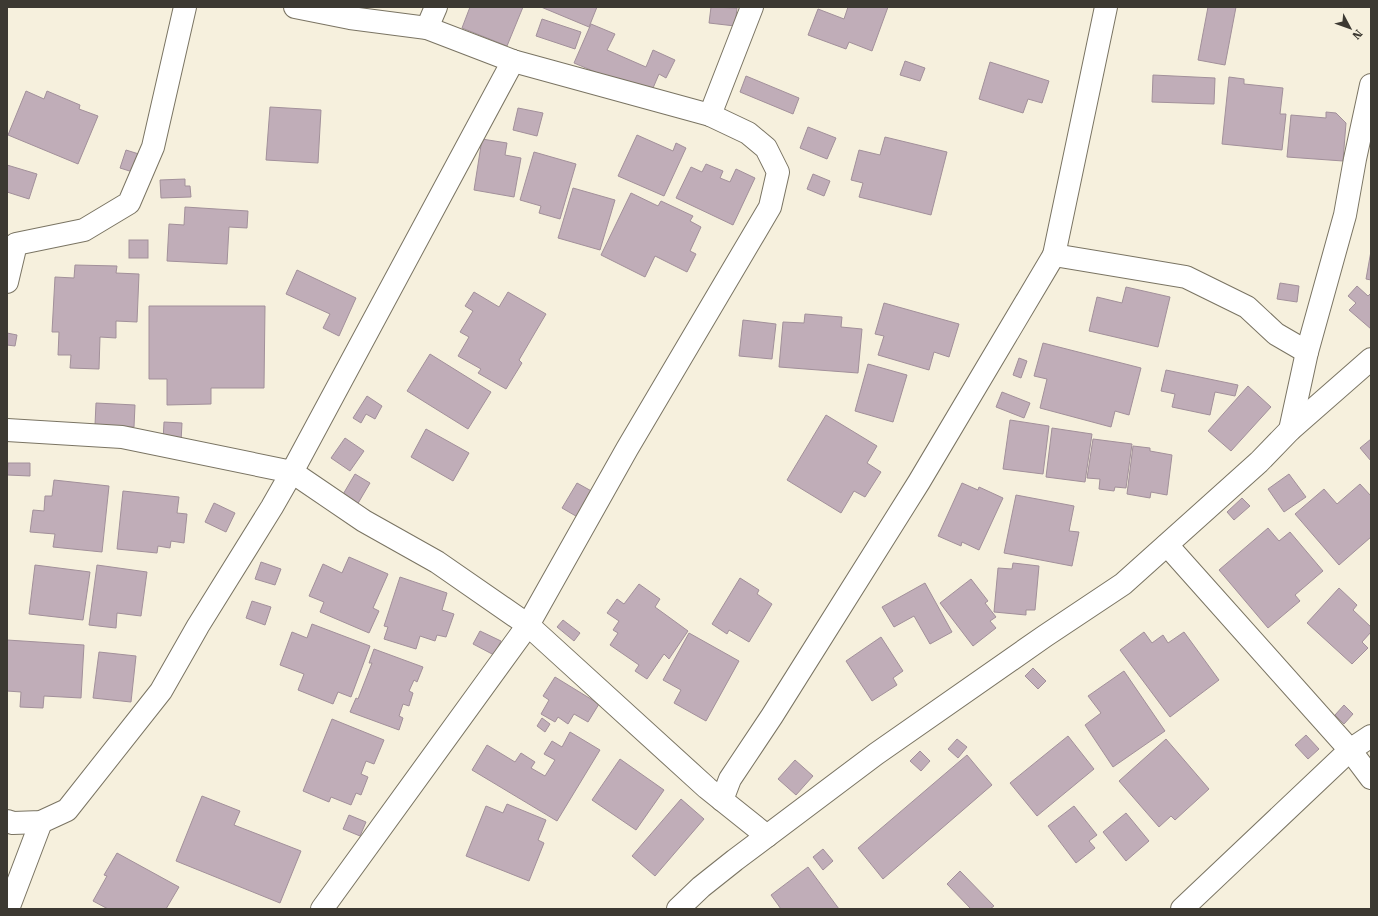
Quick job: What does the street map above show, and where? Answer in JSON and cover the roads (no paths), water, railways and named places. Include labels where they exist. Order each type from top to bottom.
[{"type":"street","points":[[7,282],[16,244],[84,230],[129,203],[153,147],[185,7]]},
{"type":"street","points":[[295,7],[350,18],[426,28],[513,61],[710,115],[748,133],[766,148],[778,172],[770,207],[627,449],[528,625],[322,909]]},
{"type":"street","points":[[426,28],[436,7]]},
{"type":"street","points":[[710,115],[752,7]]},
{"type":"street","points":[[722,800],[730,779],[772,716],[919,482],[1054,255],[1106,7]]},
{"type":"street","points":[[7,821],[13,823],[42,822],[68,810],[161,691],[198,626],[272,508],[513,61]]},
{"type":"street","points":[[1290,430],[1307,352],[1345,215],[1371,85]]},
{"type":"street","points":[[1054,255],[1186,277],[1247,307],[1276,334],[1307,352]]},
{"type":"street","points":[[678,909],[701,887],[876,754],[1123,584],[1260,462],[1290,430],[1371,359]]},
{"type":"street","points":[[7,430],[122,437],[292,472],[364,521],[437,562],[528,625],[702,783],[767,836]]},
{"type":"street","points":[[1167,545],[1350,750],[1371,778]]},
{"type":"street","points":[[1182,909],[1350,750],[1371,736]]},
{"type":"street","points":[[8,909],[42,822]]}]
